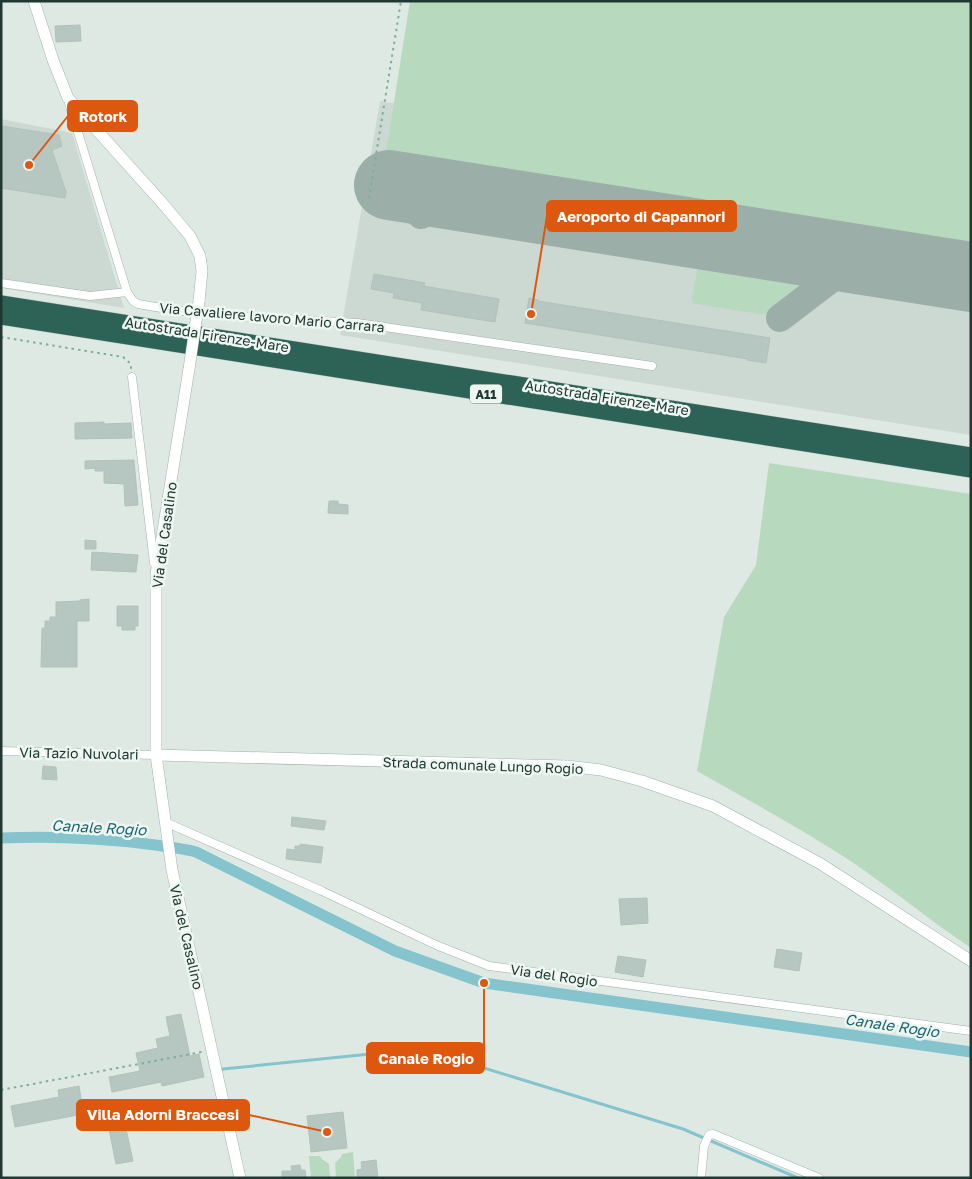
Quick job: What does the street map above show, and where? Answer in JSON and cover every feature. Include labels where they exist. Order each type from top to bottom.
[{"type":"highway","name":"Autostrada Firenze-Mare","points":[[1,303],[971,455]]},
{"type":"highway","name":"Autostrada Firenze-Mare","points":[[1,317],[971,470]]},
{"type":"street","name":"Via del Casalino","points":[[34,1],[53,60],[68,98],[190,236],[200,256],[202,270],[199,301],[156,574],[156,755],[170,855],[240,1178]]},
{"type":"street","points":[[1,283],[90,296],[127,292],[68,98]]},
{"type":"street","name":"Via Cavaliere lavoro Mario Carrara","points":[[127,292],[133,301],[138,304],[173,310],[356,323],[652,366]]},
{"type":"street","points":[[132,377],[156,574]]},
{"type":"street","name":"Via Tazio Nuvolari","points":[[1,751],[156,755]]},
{"type":"street","name":"Strada comunale Lungo Rogio","points":[[156,755],[567,766],[601,770],[642,780],[713,806],[821,864],[971,962]]},
{"type":"street","name":"Via del Rogio","points":[[165,822],[322,891],[436,945],[489,966],[971,1031]]},
{"type":"street","points":[[701,1178],[704,1146],[709,1136],[714,1134],[819,1178]]},
{"type":"path","points":[[370,198],[401,1]]},
{"type":"path","points":[[1,338],[123,357],[131,364],[132,377]]},
{"type":"path","points":[[1,1090],[212,1050]]},
{"type":"shaded area","points":[[380,101],[971,194],[971,435],[340,335]]},
{"type":"shaded area","points":[[1,119],[72,133],[124,308],[1,288]]},
{"type":"green space","points":[[410,1],[971,1],[971,258],[384,165]]},
{"type":"green space","points":[[701,250],[815,268],[822,273],[815,281],[766,314],[696,304],[693,303],[692,297]]},
{"type":"green space","points":[[769,463],[971,494],[971,948],[849,860],[793,825],[697,771],[724,617],[756,565]]},
{"type":"green space","points":[[353,1152],[355,1178],[336,1178],[335,1163],[342,1154]]},
{"type":"green space","points":[[309,1156],[320,1156],[329,1164],[330,1178],[311,1178]]},
{"type":"building","points":[[80,25],[81,41],[56,42],[55,26]]},
{"type":"building","points":[[1,126],[59,135],[62,146],[52,150],[66,192],[65,198],[1,188]]},
{"type":"building","points":[[374,274],[425,283],[424,286],[499,299],[495,322],[421,310],[422,303],[393,298],[394,293],[371,289]]},
{"type":"building","points":[[529,298],[770,338],[766,363],[525,323]]},
{"type":"building","points":[[104,422],[104,424],[131,423],[132,438],[75,439],[75,423]]},
{"type":"building","points":[[134,460],[138,505],[125,506],[124,484],[104,483],[104,471],[95,471],[95,468],[85,469],[85,461]]},
{"type":"building","points":[[329,501],[338,501],[338,504],[348,505],[348,514],[328,513]]},
{"type":"building","points":[[85,540],[96,541],[96,549],[85,549]]},
{"type":"building","points":[[92,552],[138,555],[136,572],[91,570]]},
{"type":"building","points":[[89,599],[89,621],[77,621],[77,667],[41,667],[42,628],[45,628],[45,621],[50,621],[50,617],[56,617],[56,602]]},
{"type":"building","points":[[117,606],[138,606],[138,626],[135,626],[135,630],[122,630],[122,626],[117,626]]},
{"type":"building","points":[[43,766],[56,767],[57,780],[42,779]]},
{"type":"building","points":[[292,817],[326,821],[324,830],[291,826]]},
{"type":"building","points":[[300,844],[323,847],[321,863],[286,859],[287,849],[295,850],[295,846],[300,846]]},
{"type":"building","points":[[647,898],[648,923],[621,925],[619,899]]},
{"type":"building","points":[[777,949],[802,953],[799,971],[774,967]]},
{"type":"building","points":[[618,956],[646,960],[643,977],[615,972]]},
{"type":"building","points":[[181,1014],[190,1056],[199,1054],[204,1077],[162,1086],[161,1082],[112,1092],[109,1077],[140,1071],[136,1053],[158,1048],[156,1039],[170,1036],[166,1017]]},
{"type":"building","points":[[79,1086],[82,1105],[91,1103],[94,1121],[84,1122],[83,1114],[15,1127],[11,1106],[59,1097],[58,1090]]},
{"type":"building","points":[[343,1112],[347,1148],[311,1152],[307,1116]]},
{"type":"building","points":[[123,1115],[133,1161],[116,1164],[107,1119]]},
{"type":"building","points":[[376,1160],[378,1178],[357,1178],[357,1170],[362,1169],[361,1162]]},
{"type":"building","points":[[300,1165],[301,1170],[305,1170],[306,1178],[282,1178],[282,1171],[292,1171],[291,1166]]},
{"type":"waterway","name":"Canale Rogio","points":[[1,838],[56,837],[111,840],[165,846],[196,852],[395,951],[484,983],[971,1052]]},
{"type":"waterway","points":[[223,1069],[410,1050],[435,1053],[683,1129],[798,1178]]},
{"type":"taxiway","points":[[421,215],[426,190]]},
{"type":"taxiway","points":[[814,252],[827,265],[826,283]]},
{"type":"taxiway","points":[[780,318],[848,266],[868,261]]},
{"type":"runway","points":[[389,185],[971,277]]},
{"type":"place","name":"Rotork","points":[[29,165]]},
{"type":"place","name":"Aeroporto di Capannori","points":[[531,314]]},
{"type":"place","name":"Canale Rogio","points":[[484,983]]},
{"type":"place","name":"Villa Adorni Braccesi","points":[[327,1132]]}]
